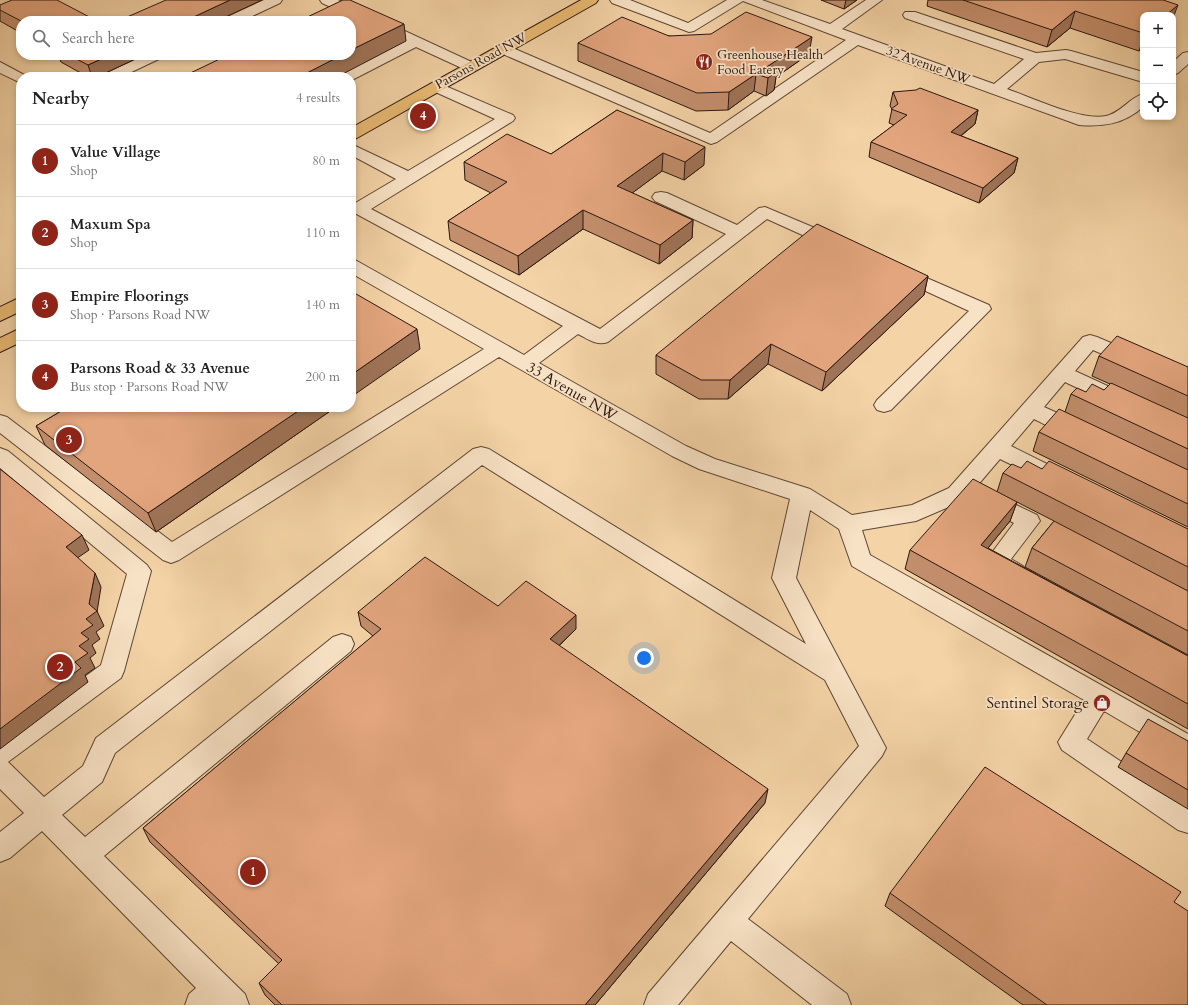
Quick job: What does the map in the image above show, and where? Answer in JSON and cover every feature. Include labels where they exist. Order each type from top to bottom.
[{"type":"main road","name":"Parsons Road NW","points":[[356,132],[591,0]]},
{"type":"main road","points":[[0,314],[16,306]]},
{"type":"main road","points":[[0,346],[16,337]]},
{"type":"street","points":[[241,16],[275,0]]},
{"type":"street","points":[[617,0],[689,28],[737,0]]},
{"type":"street","name":"32 Avenue NW","points":[[749,0],[1079,120],[1108,121],[1121,117],[1129,112],[1140,101]]},
{"type":"street","points":[[831,30],[875,0]]},
{"type":"street","points":[[329,5],[356,16]]},
{"type":"street","points":[[910,15],[1035,58],[1066,54],[1140,76]]},
{"type":"street","points":[[356,16],[416,41],[471,67]]},
{"type":"street","points":[[503,49],[712,139],[857,39]]},
{"type":"street","points":[[356,72],[416,41]]},
{"type":"street","points":[[1176,67],[1188,56]]},
{"type":"street","points":[[996,90],[1035,58]]},
{"type":"street","points":[[120,72],[145,60]]},
{"type":"street","points":[[0,66],[16,75]]},
{"type":"street","points":[[436,87],[507,118],[358,209],[601,338],[765,212],[852,251]]},
{"type":"street","points":[[356,152],[408,178]]},
{"type":"street","points":[[661,197],[739,233]]},
{"type":"street","points":[[881,264],[982,309],[884,405]]},
{"type":"street","name":"33 Avenue NW","points":[[356,268],[679,452],[707,464],[802,495],[849,524]]},
{"type":"street","points":[[525,364],[577,326]]},
{"type":"street","points":[[1188,384],[1090,341],[957,494],[916,512],[849,524],[860,560],[1188,747]]},
{"type":"street","points":[[0,422],[171,554],[453,379],[498,348]]},
{"type":"street","points":[[1062,373],[1132,405]]},
{"type":"street","points":[[1031,409],[1095,439]]},
{"type":"street","points":[[997,448],[1068,483]]},
{"type":"street","points":[[0,849],[93,774],[105,746],[481,454],[835,674]]},
{"type":"street","points":[[0,456],[138,571],[112,671],[0,754]]},
{"type":"street","points":[[963,487],[1050,532]]},
{"type":"street","points":[[659,1005],[873,748],[784,578],[802,495]]},
{"type":"street","points":[[1029,521],[996,562],[1030,581]]},
{"type":"street","points":[[84,855],[342,644]]},
{"type":"street","points":[[1099,697],[1070,742],[1188,821]]},
{"type":"street","points":[[0,771],[84,855],[218,1000]]},
{"type":"street","points":[[728,921],[836,1005]]},
{"type":"building","points":[[12,0],[57,0],[87,16],[16,16],[16,18],[0,10],[0,5]]},
{"type":"building","points":[[166,0],[230,0],[196,16],[129,16]]},
{"type":"building","points":[[343,0],[350,0],[404,24],[356,48],[356,16],[309,16]]},
{"type":"building","points":[[963,0],[1163,0],[1178,5],[1170,12],[1140,12],[1140,32],[1075,11],[1052,30]]},
{"type":"building","points":[[746,12],[812,37],[765,68],[776,72],[768,78],[756,74],[729,92],[697,93],[578,43],[622,17],[669,36],[711,34]]},
{"type":"building","points":[[78,60],[99,60],[88,65]]},
{"type":"building","points":[[218,60],[332,60],[309,72],[192,72]]},
{"type":"building","points":[[920,88],[978,110],[951,132],[1018,158],[983,188],[871,142],[907,115],[891,109],[898,104],[893,92],[916,90]]},
{"type":"building","points":[[617,110],[705,147],[685,162],[663,153],[617,186],[693,220],[660,245],[583,210],[518,256],[448,221],[507,182],[464,162],[507,134],[551,154]]},
{"type":"building","points":[[817,224],[928,276],[826,372],[771,344],[730,380],[701,380],[656,355]]},
{"type":"building","points":[[356,294],[417,329],[356,372]]},
{"type":"building","points":[[1117,336],[1188,367],[1188,396],[1099,356]]},
{"type":"building","points":[[1111,383],[1188,418],[1188,449],[1071,394],[1077,388],[1086,392],[1092,384],[1104,390]]},
{"type":"building","points":[[1059,409],[1188,470],[1188,504],[1039,432]]},
{"type":"building","points":[[60,412],[297,412],[148,513],[36,426]]},
{"type":"building","points":[[1027,461],[1042,469],[1049,461],[1188,529],[1188,567],[1003,473],[1012,464],[1021,468]]},
{"type":"building","points":[[0,469],[82,535],[66,547],[95,573],[89,604],[97,611],[86,619],[93,625],[81,633],[89,639],[79,646],[88,653],[75,662],[81,668],[0,729]]},
{"type":"building","points":[[973,479],[1017,502],[981,545],[1188,656],[1188,704],[910,550]]},
{"type":"building","points":[[1054,521],[1188,591],[1188,631],[1032,548]]},
{"type":"building","points":[[425,557],[498,606],[526,581],[576,615],[550,639],[768,789],[585,1005],[282,1005],[259,983],[282,960],[143,828],[381,629],[358,612]]},
{"type":"building","points":[[1148,719],[1188,741],[1188,790],[1126,753]]},
{"type":"building","points":[[985,767],[1181,892],[1174,902],[1188,911],[1188,1005],[1047,1005],[890,893]]},
{"type":"place","name":"Greenhouse Health Food Eatery","points":[[704,62]]},
{"type":"place","name":"Parsons Road & 33 Avenue","points":[[423,116]]},
{"type":"place","name":"Empire Floorings","points":[[69,440]]},
{"type":"place","name":"Maxum Spa","points":[[60,667]]},
{"type":"place","name":"Sentinel Storage","points":[[1102,703]]},
{"type":"place","name":"Value Village","points":[[253,872]]}]
